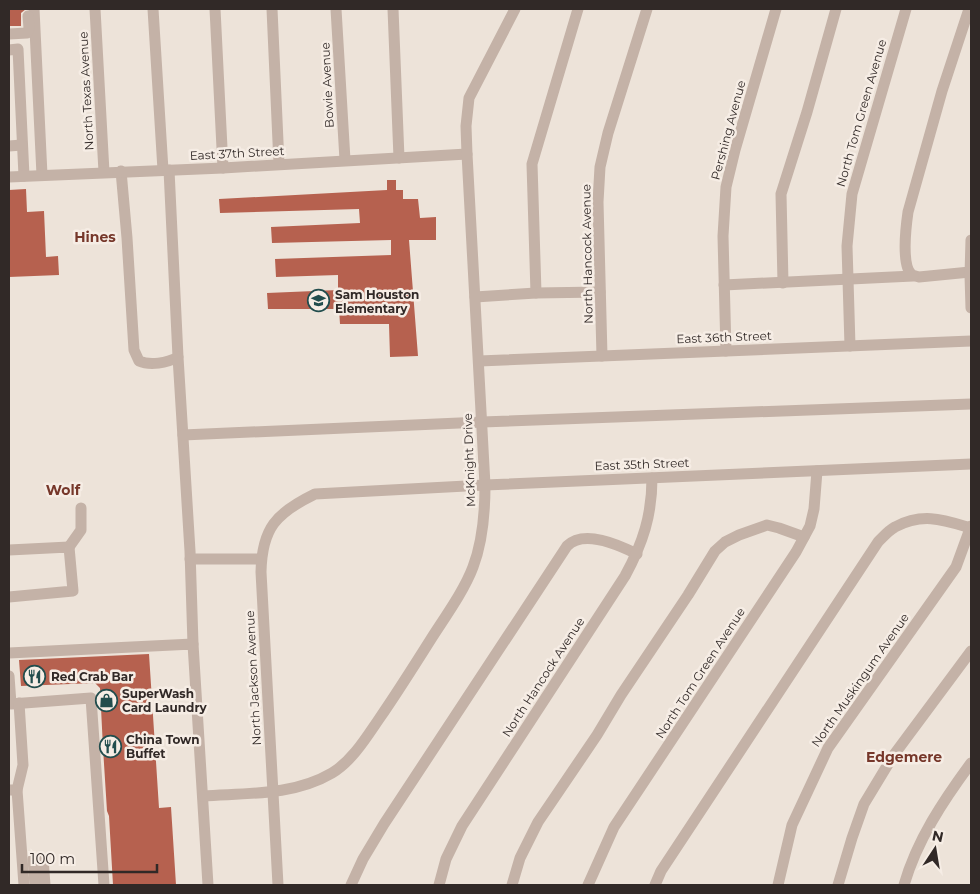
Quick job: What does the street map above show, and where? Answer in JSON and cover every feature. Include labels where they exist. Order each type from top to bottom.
[{"type":"street","points":[[28,9],[32,28],[42,175]]},
{"type":"street","points":[[9,34],[27,33],[32,28],[34,9]]},
{"type":"street","name":"North Texas Avenue","points":[[95,9],[104,172]]},
{"type":"street","points":[[153,9],[166,170],[183,435],[193,644],[208,885]]},
{"type":"street","points":[[215,9],[223,168]]},
{"type":"street","points":[[272,9],[279,164]]},
{"type":"street","name":"Bowie Avenue","points":[[336,9],[345,160]]},
{"type":"street","points":[[393,9],[399,158]]},
{"type":"street","name":"McKnight Drive","points":[[203,796],[273,792],[306,785],[334,772],[353,755],[367,736],[433,636],[472,569],[482,530],[486,485],[466,126],[469,98],[514,9]]},
{"type":"street","points":[[536,293],[532,164],[578,9]]},
{"type":"street","name":"North Hancock Avenue","points":[[602,356],[598,202],[600,167],[608,133],[647,9]]},
{"type":"street","name":"Pershing Avenue","points":[[726,351],[723,236],[726,187],[776,9]]},
{"type":"street","points":[[783,283],[780,194],[807,112],[836,9]]},
{"type":"street","name":"North Tom Green Avenue","points":[[850,346],[847,246],[852,194],[906,9]]},
{"type":"street","points":[[912,276],[906,268],[908,212],[942,91],[969,9]]},
{"type":"street","points":[[9,50],[18,49],[14,64],[24,176]]},
{"type":"street","points":[[9,146],[22,145]]},
{"type":"street","name":"East 37th Street","points":[[9,177],[223,168],[467,154]]},
{"type":"street","points":[[121,171],[134,350],[139,361],[145,364],[171,361],[178,357]]},
{"type":"street","points":[[971,240],[971,308]]},
{"type":"street","points":[[724,285],[970,274]]},
{"type":"street","points":[[475,298],[536,293],[600,292]]},
{"type":"street","name":"East 36th Street","points":[[479,361],[971,341]]},
{"type":"street","points":[[183,435],[971,404]]},
{"type":"street","name":"East 35th Street","points":[[315,494],[971,464]]},
{"type":"street","name":"North Tom Green Avenue","points":[[588,885],[614,828],[796,552],[810,526],[814,509],[817,471]]},
{"type":"street","name":"North Hancock Avenue","points":[[438,885],[446,859],[462,826],[625,576],[637,554],[648,522],[652,478]]},
{"type":"street","name":"North Jackson Avenue","points":[[278,885],[261,559],[264,542],[273,524],[283,512],[315,494]]},
{"type":"street","points":[[9,597],[73,591],[69,547],[81,530],[81,508]]},
{"type":"street","points":[[655,885],[665,864],[878,542],[895,527],[919,519],[938,518],[971,527]]},
{"type":"street","points":[[512,885],[520,858],[538,822],[597,735],[715,551],[725,542],[739,535],[767,525],[804,537]]},
{"type":"street","name":"North Muskingum Avenue","points":[[778,885],[792,826],[828,748],[956,567],[971,527]]},
{"type":"street","points":[[351,885],[363,859],[384,824],[567,546],[575,540],[592,539],[614,543],[637,554]]},
{"type":"street","points":[[9,550],[69,547]]},
{"type":"street","points":[[190,559],[261,559]]},
{"type":"street","points":[[9,653],[193,644]]},
{"type":"street","points":[[838,885],[864,804],[893,756],[971,651]]},
{"type":"street","points":[[9,676],[11,704],[90,698],[104,885]]},
{"type":"street","points":[[19,703],[23,765],[13,790],[24,885]]},
{"type":"street","points":[[904,885],[922,838],[947,796],[971,763]]},
{"type":"street","points":[[35,885],[38,859],[45,885]]},
{"type":"building","points":[[9,9],[26,9],[21,13],[21,26],[9,26]]},
{"type":"building","points":[[387,180],[396,180],[396,190],[403,190],[403,199],[418,199],[420,218],[436,217],[436,240],[409,240],[418,356],[390,357],[389,324],[340,324],[339,309],[268,309],[267,293],[338,290],[338,275],[276,277],[275,259],[391,255],[391,240],[272,243],[271,227],[360,223],[359,209],[220,213],[219,199],[387,190]]},
{"type":"building","points":[[26,189],[27,212],[44,211],[46,257],[58,256],[59,275],[9,277],[9,190]]},
{"type":"building","points":[[149,654],[159,808],[171,807],[176,885],[113,885],[100,688],[95,683],[21,686],[19,660]]},
{"type":"place","name":"Sam Houston Elementary","points":[[319,301]]},
{"type":"place","name":"Red Crab Bar","points":[[35,676]]},
{"type":"place","name":"SuperWash Card Laundry","points":[[106,700]]},
{"type":"place","name":"China Town Buffet","points":[[110,746]]},
{"type":"district","name":"Hines","points":[[95,237]]},
{"type":"district","name":"Wolf","points":[[63,490]]},
{"type":"district","name":"Edgemere","points":[[904,757]]}]
